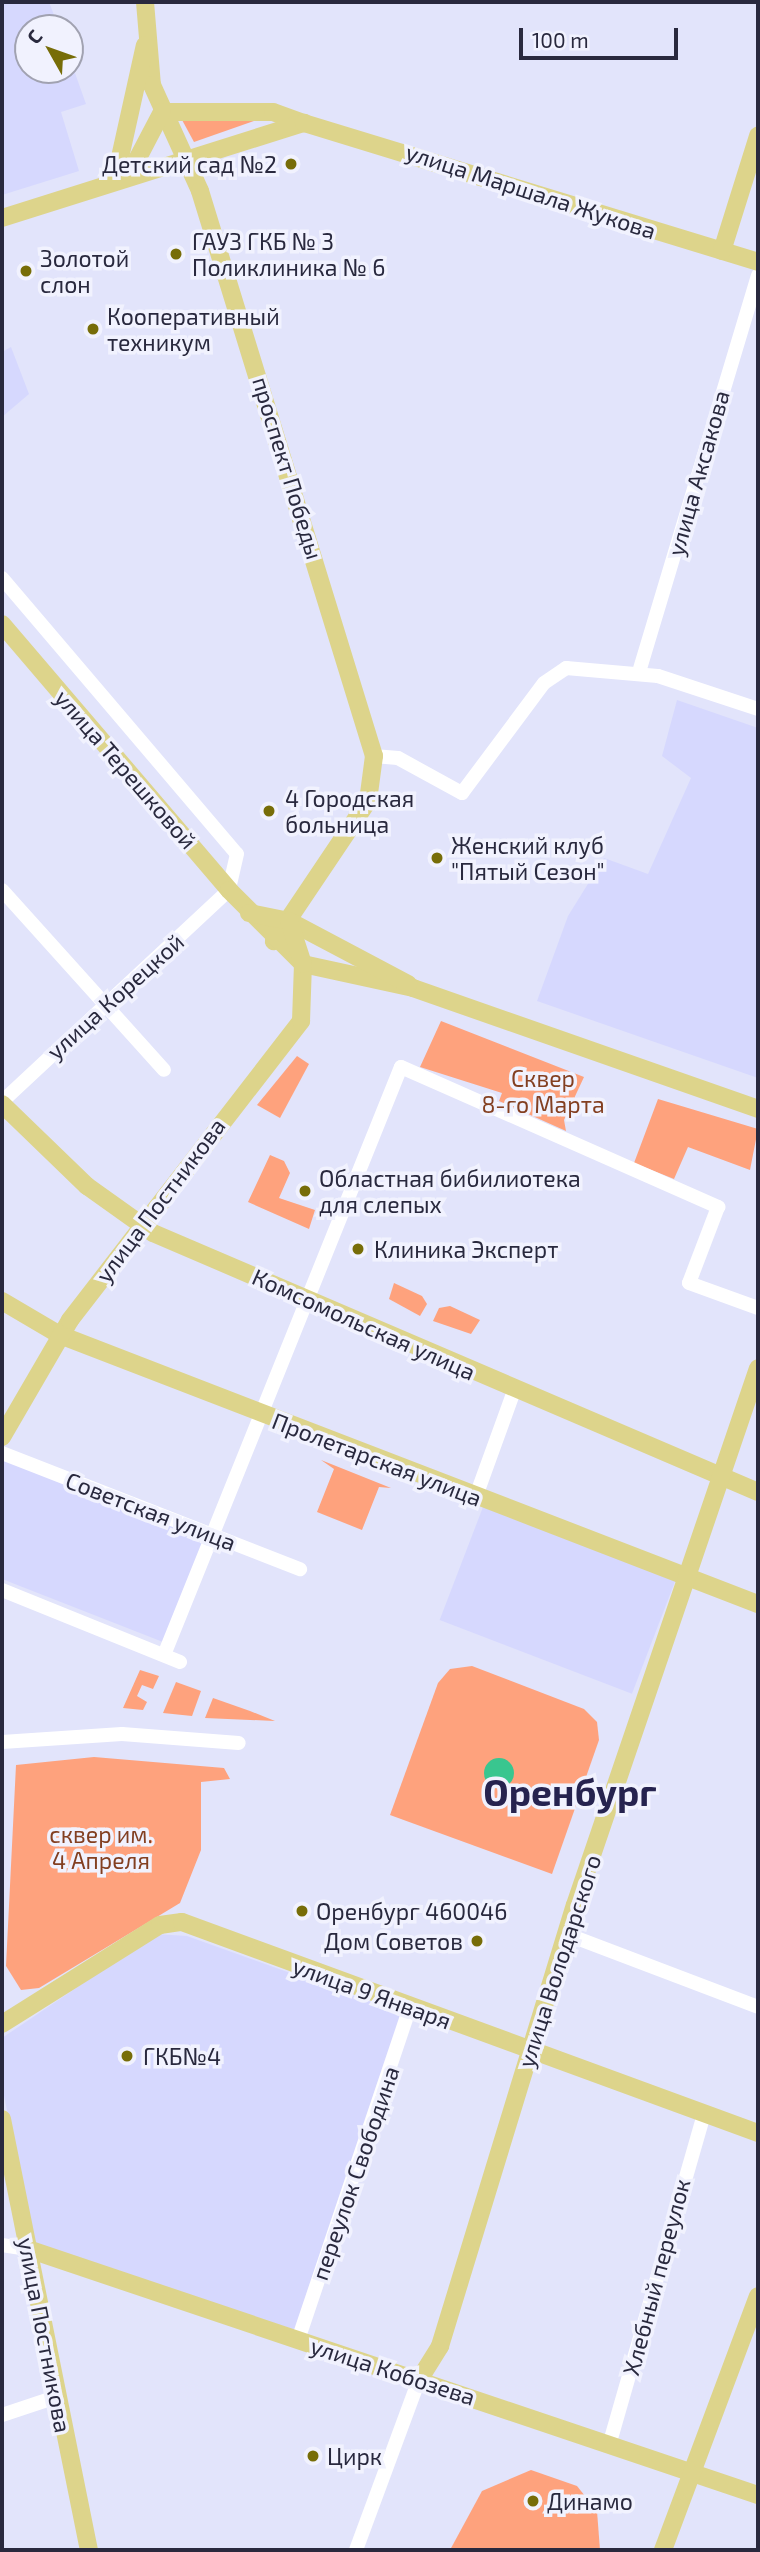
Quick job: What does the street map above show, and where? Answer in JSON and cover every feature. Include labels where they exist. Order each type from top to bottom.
[{"type":"main road","name":"проспект Победы","points":[[145,2],[152,85],[162,112],[187,157],[374,756],[368,801],[274,941]]},
{"type":"main road","points":[[122,178],[135,74],[148,39]]},
{"type":"main road","points":[[122,178],[162,112]]},
{"type":"main road","name":"улица Маршала Жукова","points":[[162,112],[273,112],[758,262]]},
{"type":"main road","points":[[2,218],[187,157],[304,123]]},
{"type":"main road","points":[[722,251],[758,136]]},
{"type":"main road","name":"улица Терешковой","points":[[2,625],[249,913],[274,941],[303,964]]},
{"type":"main road","points":[[249,913],[289,921],[413,988]]},
{"type":"main road","points":[[289,921],[303,964],[413,988],[758,1109]]},
{"type":"main road","name":"улица Постникова","points":[[2,1437],[60,1335],[301,1021],[303,964]]},
{"type":"main road","name":"Комсомольская улица","points":[[2,1103],[86,1186],[141,1227],[514,1391],[758,1492]]},
{"type":"main road","name":"Пролетарская улица","points":[[2,1301],[60,1335],[687,1579],[758,1604]]},
{"type":"main road","name":"улица Володарского","points":[[419,2380],[440,2346],[566,1934],[757,1376]]},
{"type":"main road","name":"улица 9 Января","points":[[2,2024],[160,1925],[182,1922],[758,2133]]},
{"type":"main road","name":"улица Постникова","points":[[2,2119],[89,2550]]},
{"type":"main road","name":"улица Кобозева","points":[[28,2249],[610,2442],[758,2495]]},
{"type":"main road","points":[[663,2550],[758,2296]]},
{"type":"street","name":"улица Аксакова","points":[[639,672],[758,275]]},
{"type":"street","points":[[2,578],[237,854],[229,890]]},
{"type":"street","points":[[374,756],[398,758],[462,793],[559,671],[639,672],[758,709]]},
{"type":"street","name":"улица Корецкой","points":[[2,1103],[229,890]]},
{"type":"street","points":[[2,891],[164,1070]]},
{"type":"street","points":[[164,1655],[401,1067],[718,1207],[688,1283],[758,1308]]},
{"type":"street","points":[[476,1496],[514,1391]]},
{"type":"street","name":"Советская улица","points":[[2,1453],[300,1569]]},
{"type":"street","points":[[2,1590],[180,1662]]},
{"type":"street","points":[[2,1742],[122,1734],[239,1743]]},
{"type":"street","points":[[566,1934],[758,2007]]},
{"type":"street","name":"переулок Свободина","points":[[298,2340],[410,2007]]},
{"type":"street","name":"Хлебный переулок","points":[[610,2442],[704,2114]]},
{"type":"street","points":[[2,2245],[28,2249]]},
{"type":"street","name":"улица Володарского","points":[[356,2550],[419,2380]]},
{"type":"street","points":[[2,2415],[56,2397]]},
{"type":"shaded area","points":[[2,2],[49,2],[54,14],[14,14],[14,84],[79,84],[86,104],[61,112],[79,171],[2,195]]},
{"type":"shaded area","points":[[11,347],[29,394],[2,417],[2,352]]},
{"type":"shaded area","points":[[677,700],[758,728],[758,1078],[537,1001],[568,916],[604,858],[648,874],[691,778],[662,756]]},
{"type":"shaded area","points":[[2,1459],[205,1539],[163,1642],[2,1579]]},
{"type":"shaded area","points":[[483,1507],[675,1581],[632,1694],[440,1620]]},
{"type":"shaded area","points":[[499,1758],[510,1762],[514,1773],[510,1784],[499,1788],[488,1784],[484,1773],[488,1762]]},
{"type":"shaded area","points":[[156,1934],[187,1936],[402,2013],[295,2330],[35,2245],[2,2086],[2,2038]]},
{"type":"green space","points":[[265,117],[194,142],[181,118]]},
{"type":"green space","name":"Сквер 8-го Марта","points":[[441,1021],[584,1077],[564,1120],[566,1131],[499,1101],[502,1093],[420,1067]]},
{"type":"green space","points":[[297,1056],[309,1064],[280,1118],[257,1105]]},
{"type":"green space","points":[[658,1099],[758,1129],[750,1170],[688,1147],[674,1179],[634,1163]]},
{"type":"green space","points":[[270,1155],[284,1161],[290,1173],[279,1198],[315,1210],[309,1229],[248,1202]]},
{"type":"green space","points":[[394,1283],[422,1296],[427,1304],[420,1316],[389,1299]]},
{"type":"green space","points":[[450,1306],[480,1320],[471,1334],[433,1321],[439,1308]]},
{"type":"green space","points":[[321,1460],[391,1488],[379,1487],[362,1530],[317,1512],[334,1469]]},
{"type":"green space","points":[[472,1666],[584,1709],[597,1722],[599,1740],[552,1874],[390,1815],[438,1683],[450,1669]]},
{"type":"green space","points":[[140,1670],[159,1676],[153,1689],[142,1685],[137,1696],[147,1702],[143,1710],[123,1708]]},
{"type":"green space","points":[[176,1682],[201,1691],[192,1716],[163,1713]]},
{"type":"green space","points":[[213,1698],[250,1711],[275,1721],[205,1718]]},
{"type":"green space","name":"сквер им. 4 Апреля","points":[[94,1757],[224,1768],[230,1779],[201,1782],[201,1850],[180,1903],[39,1988],[21,1990],[6,1966],[16,1765]]},
{"type":"green space","name":"Динамо","points":[[531,2470],[577,2486],[597,2511],[600,2550],[450,2550],[482,2491]]},
{"type":"place","name":"Детский сад №2","points":[[291,164]]},
{"type":"place","name":"ГАУЗ ГКБ № 3 Поликлиника № 6","points":[[176,254]]},
{"type":"place","name":"Золотой слон","points":[[26,271]]},
{"type":"place","name":"Кооперативный техникум","points":[[93,329]]},
{"type":"place","name":"4 Городская больница","points":[[269,811]]},
{"type":"place","name":"Женский клуб \"Пятый Сезон\"","points":[[437,858]]},
{"type":"place","name":"Областная бибилиотека для слепых","points":[[305,1191]]},
{"type":"place","name":"Клиника Эксперт","points":[[358,1249]]},
{"type":"place","name":"Оренбург 460046","points":[[302,1911]]},
{"type":"place","name":"Дом Советов","points":[[477,1941]]},
{"type":"place","name":"ГКБ№4","points":[[127,2056]]},
{"type":"place","name":"Цирк","points":[[313,2456]]},
{"type":"place","name":"Динамо","points":[[533,2501]]},
{"type":"district","name":"Оренбург","points":[[570,1791]]}]
